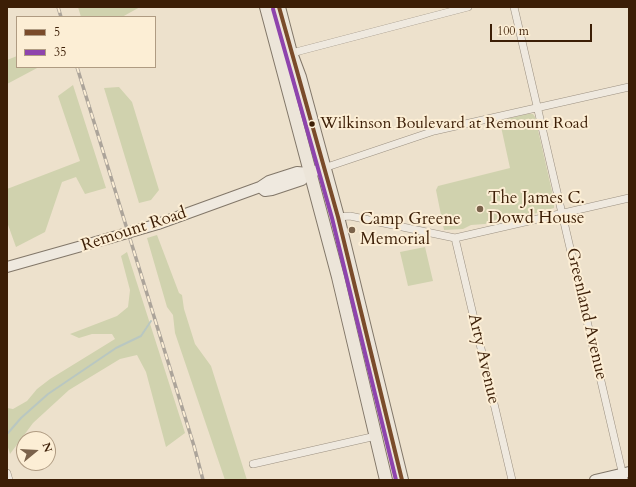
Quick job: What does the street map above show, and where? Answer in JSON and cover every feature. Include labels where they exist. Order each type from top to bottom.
[{"type":"main road","points":[[266,7],[286,55],[300,77],[338,217],[402,480]]},
{"type":"main road","points":[[279,7],[286,55],[310,172],[338,277],[386,480]]},
{"type":"main road","name":"Remount Road","points":[[7,266],[158,224],[260,187],[269,181],[297,172],[310,172],[324,168]]},
{"type":"main road","points":[[595,480],[625,475]]},
{"type":"street","points":[[286,55],[468,7]]},
{"type":"street","name":"Greenland Avenue","points":[[514,7],[625,475]]},
{"type":"street","name":"Remount Road","points":[[324,168],[434,131],[538,106],[629,87]]},
{"type":"street","points":[[338,217],[350,216],[456,238],[629,198]]},
{"type":"street","name":"Arty Avenue","points":[[456,238],[512,480]]},
{"type":"street","points":[[253,464],[376,436]]},
{"type":"street","points":[[7,474],[9,480]]},
{"type":"green space","points":[[78,7],[140,7],[124,16],[81,16]]},
{"type":"green space","points":[[16,56],[16,68],[37,68],[7,84],[7,60]]},
{"type":"green space","points":[[73,85],[106,188],[85,194],[76,177],[62,182],[45,232],[16,247],[7,222],[7,189],[80,161],[58,96]]},
{"type":"green space","points":[[119,87],[132,102],[159,190],[151,200],[139,203],[104,88]]},
{"type":"green space","points":[[533,114],[535,117],[554,200],[554,208],[526,216],[500,219],[485,224],[471,225],[463,229],[444,230],[436,190],[438,186],[510,168],[500,122],[502,120]]},
{"type":"green space","points":[[157,235],[179,293],[182,295],[184,309],[195,344],[211,366],[247,480],[225,480],[175,333],[173,315],[167,307],[147,238]]},
{"type":"green space","points":[[425,247],[433,281],[408,286],[400,252]]},
{"type":"green space","points":[[127,252],[185,433],[166,447],[146,372],[137,355],[120,359],[69,390],[33,423],[27,431],[16,431],[16,446],[10,454],[7,444],[7,408],[13,409],[27,401],[37,389],[50,379],[115,339],[112,334],[92,334],[79,338],[70,334],[117,316],[128,307],[130,290],[121,256]]},
{"type":"waterway","points":[[8,433],[21,418],[48,394],[116,348],[141,336],[151,321]]},
{"type":"railway","points":[[58,7],[61,16]]},
{"type":"railway","points":[[77,68],[194,446],[203,480]]},
{"type":"transit line","name":"5","points":[[279,7],[338,217],[402,480]]},
{"type":"transit line","name":"35","points":[[273,9],[332,218],[396,480]]},
{"type":"place","name":"Wilkinson Boulevard at Remount Road","points":[[312,124]]},
{"type":"place","name":"The James C. Dowd House","points":[[480,209]]},
{"type":"place","name":"Camp Greene Memorial","points":[[352,230]]}]
